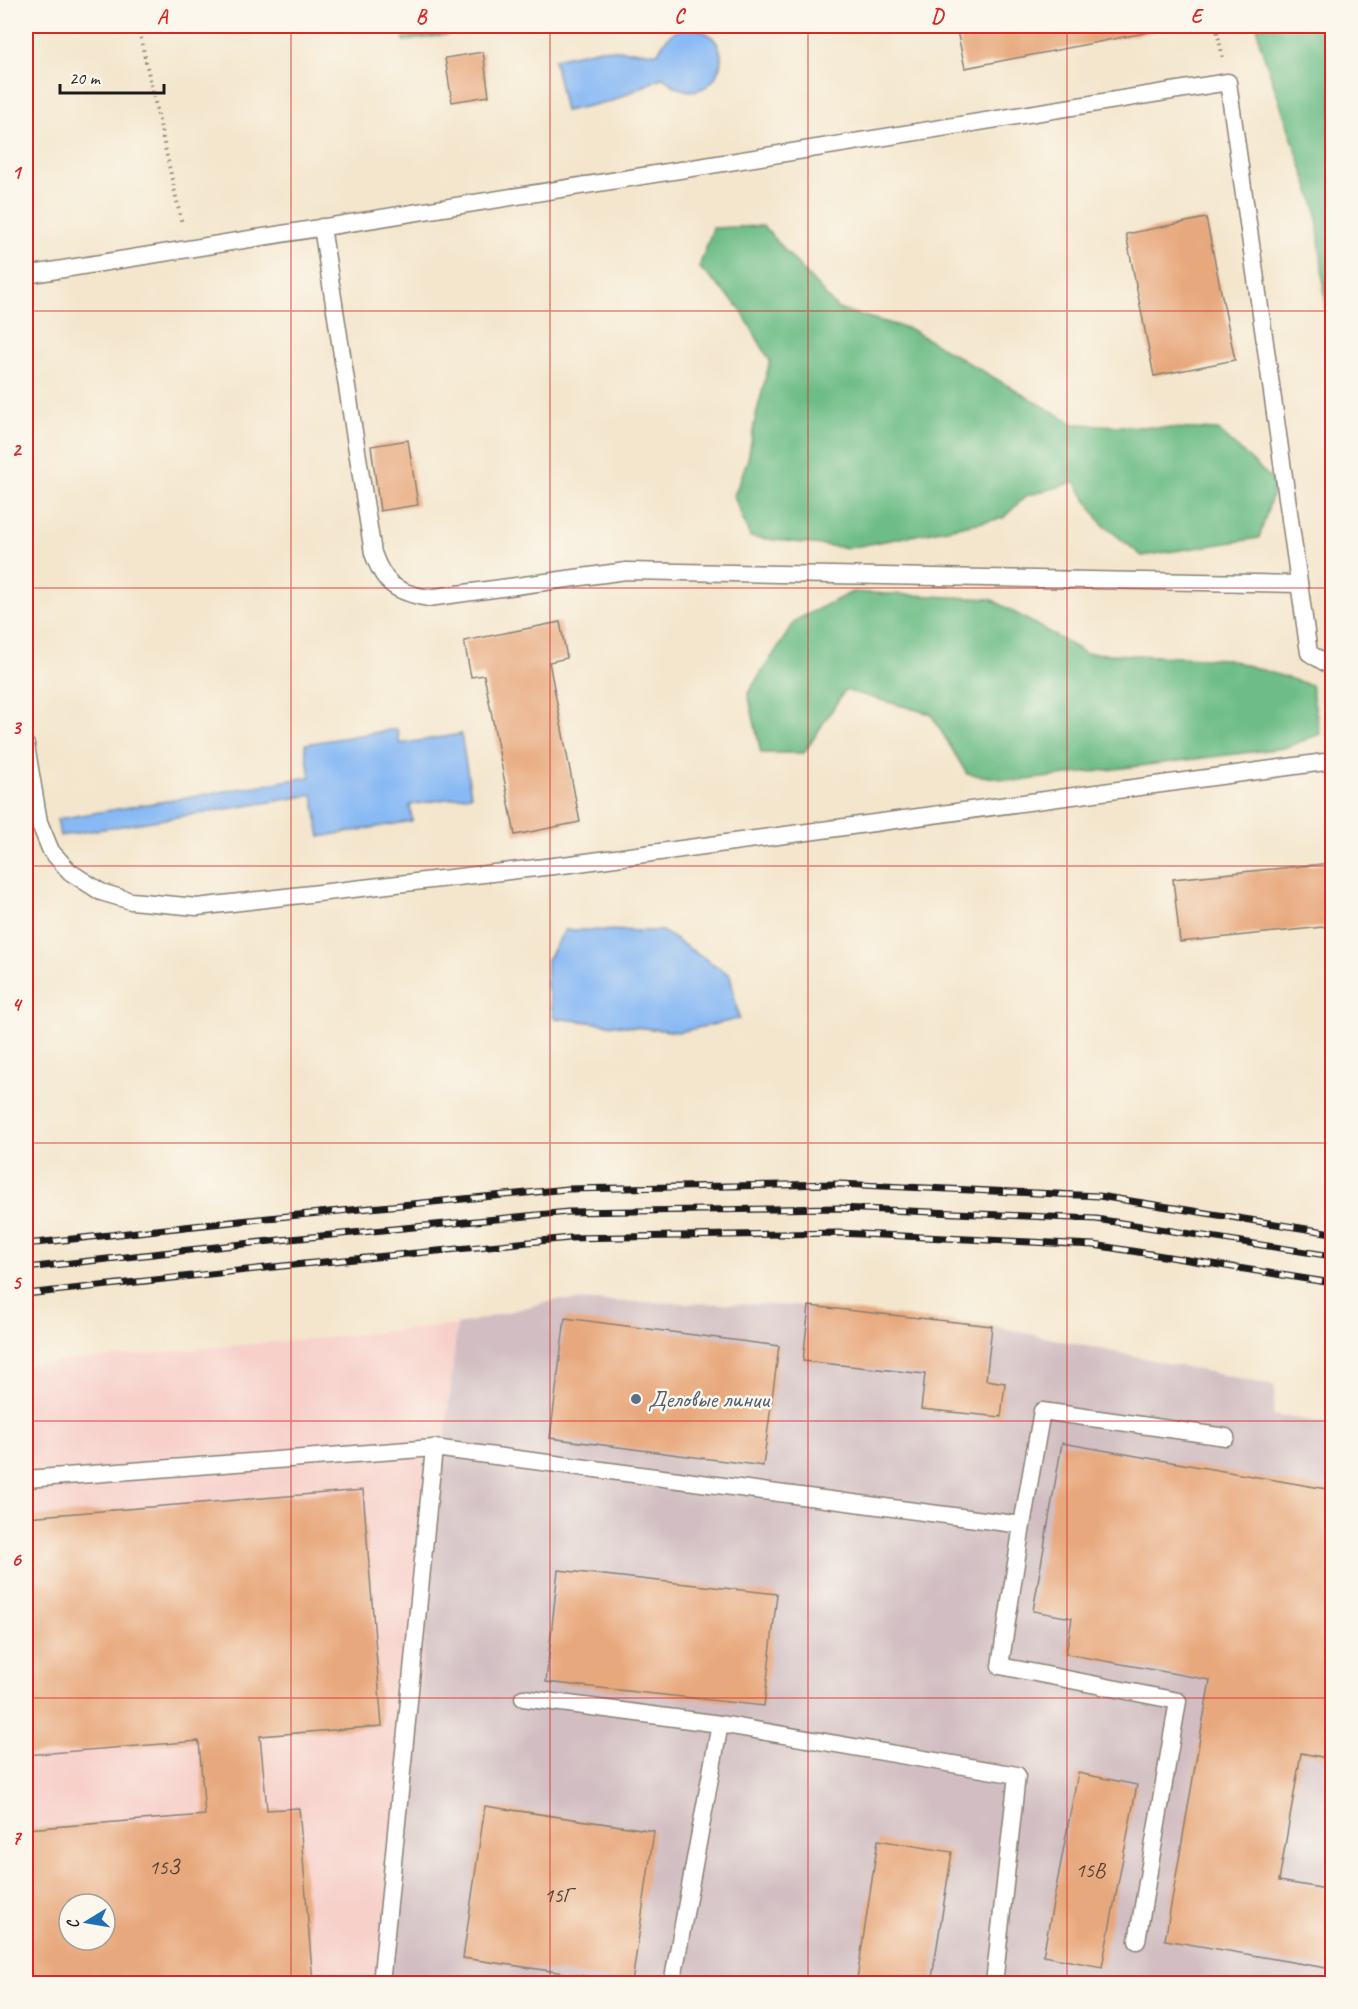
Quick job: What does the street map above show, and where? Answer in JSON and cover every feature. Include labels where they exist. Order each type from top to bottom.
[{"type":"lane","points":[[26,275],[1228,82],[1309,653],[1332,667]]},
{"type":"lane","points":[[322,227],[374,553],[380,571],[393,587],[411,595],[428,598],[626,571],[1299,584]]},
{"type":"lane","points":[[26,745],[39,822],[51,851],[70,872],[101,892],[131,901],[197,907],[582,863],[1332,761]]},
{"type":"lane","points":[[1137,1941],[1178,1701],[1000,1666],[1042,1411],[1226,1437]]},
{"type":"lane","points":[[26,1479],[434,1448],[1022,1526]]},
{"type":"lane","points":[[381,1983],[434,1448]]},
{"type":"lane","points":[[523,1698],[720,1724],[1017,1775],[994,1983]]},
{"type":"lane","points":[[672,1983],[720,1724]]},
{"type":"path","points":[[138,26],[187,249]]},
{"type":"shaded area","points":[[555,1300],[809,1306],[992,1326],[1275,1386],[1273,1415],[1332,1424],[1332,1983],[389,1984],[457,1325]]},
{"type":"shaded area","points":[[457,1325],[389,1983],[26,1984],[26,1365]]},
{"type":"green space","points":[[401,26],[485,26],[471,31],[404,41]]},
{"type":"green space","points":[[1257,26],[1332,26],[1332,365],[1316,209],[1260,44]]},
{"type":"green space","points":[[763,226],[838,309],[910,329],[1074,424],[1218,430],[1276,483],[1259,538],[1142,556],[1101,523],[1075,482],[1026,496],[1003,518],[849,548],[750,537],[734,496],[748,459],[756,415],[770,361],[739,307],[699,267],[713,228]]},
{"type":"green space","points":[[852,592],[991,599],[1085,653],[1227,659],[1311,685],[1320,734],[1284,748],[1018,781],[967,774],[931,714],[845,690],[804,753],[761,753],[748,693],[796,620]]},
{"type":"water","points":[[683,28],[704,32],[716,42],[721,56],[718,70],[710,83],[698,90],[682,89],[663,77],[612,101],[565,111],[554,59],[601,49],[658,53],[674,32]]},
{"type":"water","points":[[397,729],[400,744],[461,734],[471,795],[410,805],[412,821],[320,837],[313,795],[60,836],[57,819],[310,777],[305,744]]},
{"type":"water","points":[[565,930],[662,931],[730,975],[739,1019],[679,1032],[554,1018],[547,985],[547,960]]},
{"type":"building","points":[[956,26],[1154,26],[1155,31],[965,68]]},
{"type":"building","points":[[483,52],[489,96],[452,102],[445,58]]},
{"type":"building","points":[[1206,218],[1235,360],[1154,376],[1126,234]]},
{"type":"building","points":[[408,440],[418,505],[380,511],[371,446]]},
{"type":"building","points":[[560,622],[567,658],[549,662],[580,822],[515,835],[484,675],[471,677],[464,641]]},
{"type":"building","points":[[1332,863],[1332,926],[1180,942],[1173,879]]},
{"type":"building","points":[[809,1306],[992,1326],[986,1380],[1005,1383],[1001,1417],[921,1409],[925,1374],[803,1361]]},
{"type":"building","points":[[565,1318],[779,1346],[763,1466],[550,1438]]},
{"type":"building","points":[[1062,1443],[1332,1490],[1332,1759],[1301,1753],[1279,1881],[1332,1890],[1332,1969],[1165,1940],[1210,1680],[1066,1654],[1072,1618],[1033,1611]]},
{"type":"building","points":[[363,1490],[382,1726],[260,1736],[267,1810],[299,1808],[313,1984],[26,1984],[26,1829],[205,1815],[199,1741],[26,1755],[26,1517]]},
{"type":"building","points":[[558,1570],[777,1594],[764,1706],[546,1682]]},
{"type":"building","points":[[1078,1773],[1137,1785],[1102,1967],[1043,1956]]},
{"type":"building","points":[[485,1806],[654,1831],[632,1983],[463,1958]]},
{"type":"building","points":[[878,1840],[952,1852],[931,1984],[890,1984],[857,1979]]},
{"type":"railway","points":[[26,1244],[567,1189],[839,1184],[1099,1196],[1332,1233]]},
{"type":"railway","points":[[26,1268],[568,1212],[839,1208],[1096,1219],[1332,1256]]},
{"type":"railway","points":[[26,1294],[570,1238],[838,1233],[1094,1245],[1332,1283]]},
{"type":"place","name":"Деловые линии","points":[[636,1399]]}]
